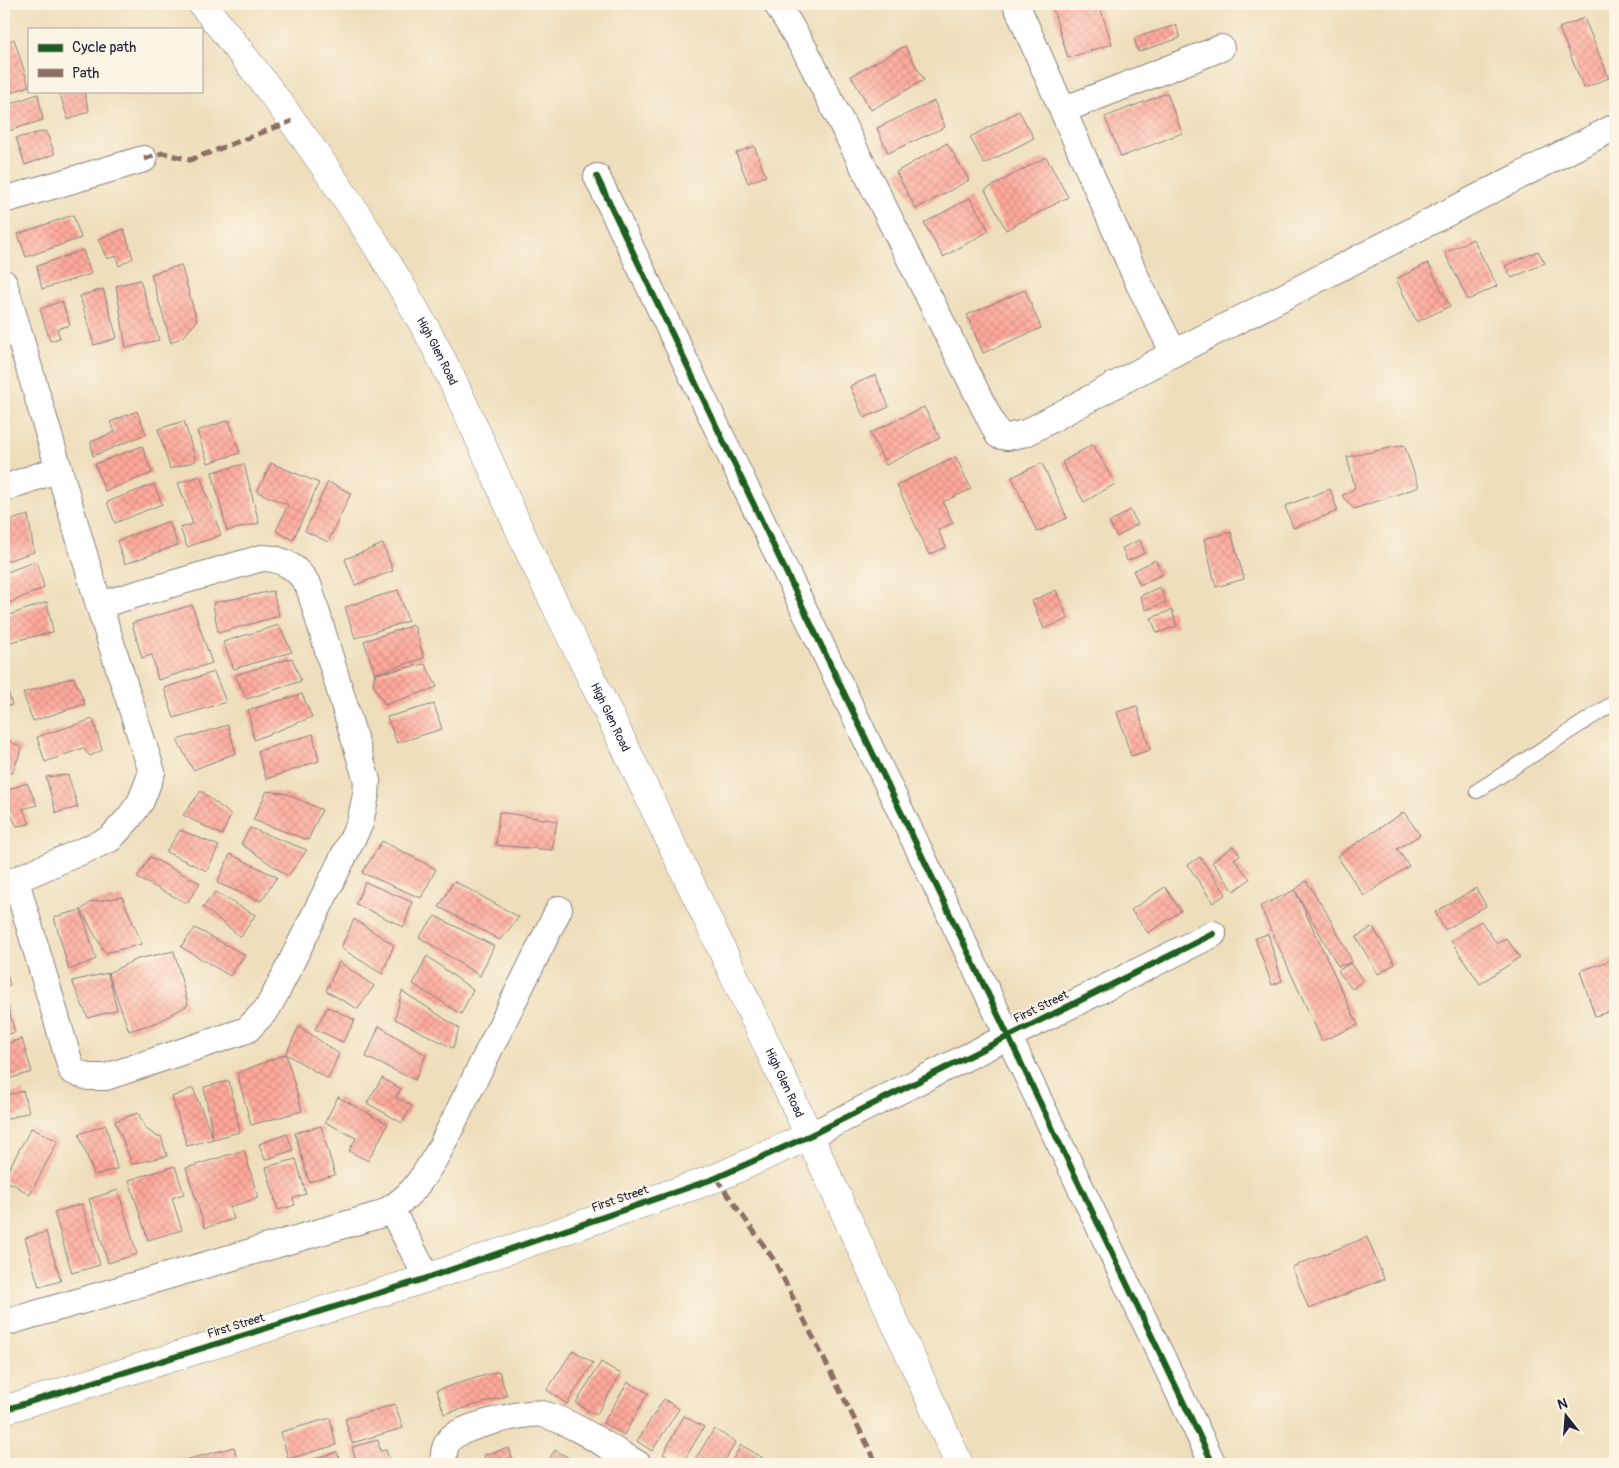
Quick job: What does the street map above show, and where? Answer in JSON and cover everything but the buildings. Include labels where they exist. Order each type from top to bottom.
[{"type":"main road","name":"High Glen Road","points":[[202,4],[247,59],[330,176],[380,250],[428,334],[466,408],[526,545],[810,1135],[959,1464]]},
{"type":"main road","name":"First Street","points":[[4,1410],[424,1279],[716,1178],[810,1135]]},
{"type":"street","points":[[1016,4],[1139,284],[1174,353]]},
{"type":"street","points":[[780,5],[806,52],[998,435],[1010,437],[1026,432],[1174,353],[1615,127]]},
{"type":"street","points":[[1063,110],[1221,48]]},
{"type":"street","points":[[4,200],[144,159]]},
{"type":"street","points":[[597,177],[1213,1464]]},
{"type":"street","points":[[4,283],[99,605],[152,772],[149,785],[130,818],[110,839],[10,883],[72,1071],[88,1077],[106,1077],[247,1030],[257,1022],[277,991],[360,823],[367,781],[309,587],[295,568],[275,558],[262,558],[99,605]]},
{"type":"street","points":[[4,488],[59,469]]},
{"type":"street","points":[[4,1323],[378,1215],[404,1200],[420,1183],[439,1151],[559,909]]},
{"type":"street","name":"First Street","points":[[810,1135],[1213,934]]},
{"type":"street","points":[[391,1209],[420,1264],[424,1279]]},
{"type":"street","points":[[444,1464],[445,1447],[451,1437],[466,1429],[529,1414],[541,1414],[565,1423],[638,1464]]},
{"type":"lane","points":[[1478,791],[1615,702]]},
{"type":"marked path","points":[[144,159],[163,153],[190,160],[292,121]]},
{"type":"marked path","points":[[716,1178],[774,1260],[877,1464]]},
{"type":"cycle path","points":[[597,177],[1213,1464]]},
{"type":"cycle path","points":[[4,1410],[424,1279],[716,1178],[811,1135],[1213,934]]}]
